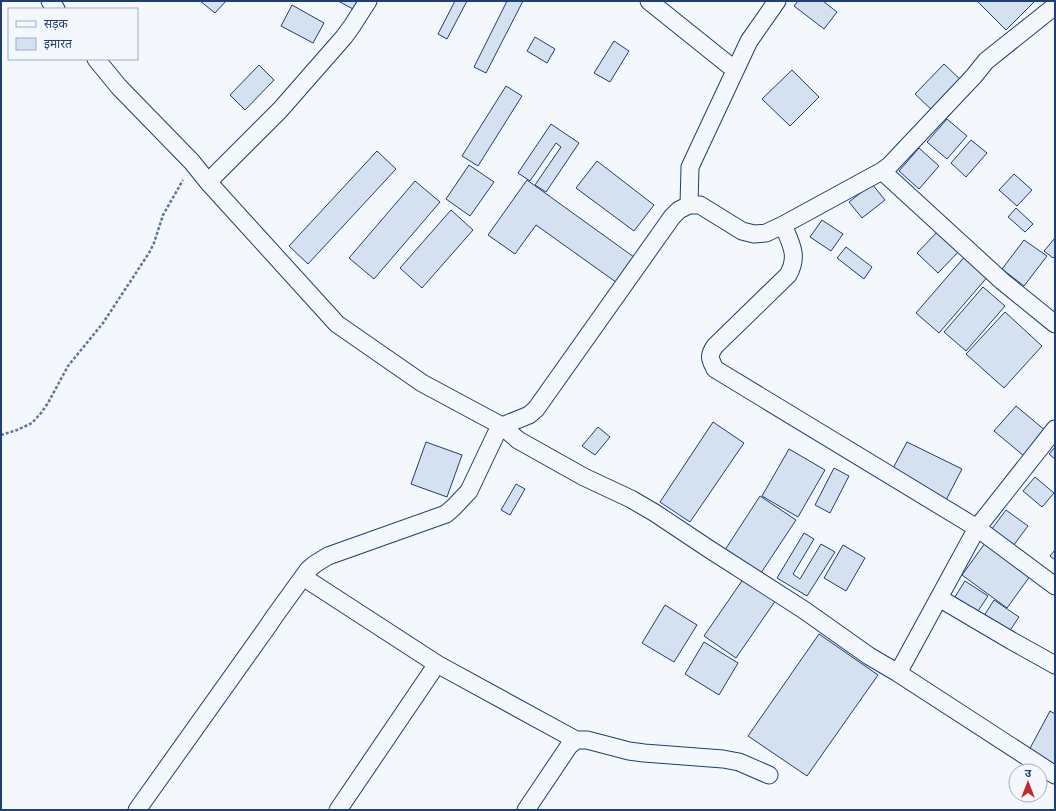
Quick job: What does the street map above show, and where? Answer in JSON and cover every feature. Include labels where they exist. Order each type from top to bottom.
[{"type":"street","points":[[208,182],[280,110],[348,31],[368,1]]},
{"type":"street","points":[[649,1],[735,70]]},
{"type":"street","points":[[689,205],[690,167],[749,41],[777,1]]},
{"type":"street","points":[[137,810],[303,577],[315,564],[328,556],[446,514],[454,507],[469,491],[493,438],[502,426],[529,415],[536,409],[672,217],[679,210],[689,205],[700,205],[742,231],[754,234],[766,234],[882,172],[986,62],[1055,6]]},
{"type":"street","points":[[97,60],[119,87],[192,162],[208,182],[337,324],[422,383],[502,426],[518,440],[584,477],[631,499],[655,513],[804,610],[869,656],[898,673],[1055,775]]},
{"type":"street","points":[[882,172],[1002,281],[1055,324]]},
{"type":"street","points":[[783,225],[792,248],[794,258],[792,268],[788,276],[715,346],[710,353],[710,360],[716,369],[977,528],[1055,586]]},
{"type":"street","points":[[898,673],[977,528],[1055,429]]},
{"type":"street","points":[[303,577],[436,664],[576,740],[587,740],[636,752],[723,759],[739,762],[768,775]]},
{"type":"street","points":[[939,598],[1012,642],[1055,665]]},
{"type":"street","points":[[338,810],[436,664]]},
{"type":"street","points":[[526,810],[569,746],[576,740]]},
{"type":"path","points":[[1,435],[32,423],[48,403],[68,366],[102,324],[149,253],[154,243],[163,215],[192,162]]},
{"type":"building","points":[[200,1],[226,1],[215,13]]},
{"type":"building","points":[[338,1],[357,1],[353,9]]},
{"type":"building","points":[[455,1],[467,1],[447,39],[438,34]]},
{"type":"building","points":[[507,1],[523,1],[486,73],[474,67]]},
{"type":"building","points":[[798,1],[823,1],[837,12],[824,29],[794,6]]},
{"type":"building","points":[[977,1],[1035,1],[1006,30]]},
{"type":"building","points":[[292,5],[324,23],[313,43],[281,26]]},
{"type":"building","points":[[535,37],[555,49],[547,63],[527,51]]},
{"type":"building","points":[[614,41],[629,51],[610,82],[594,73]]},
{"type":"building","points":[[944,64],[964,83],[935,113],[915,94]]},
{"type":"building","points":[[259,65],[274,80],[245,110],[230,95]]},
{"type":"building","points":[[792,70],[819,97],[790,126],[762,99]]},
{"type":"building","points":[[506,86],[522,96],[478,166],[462,156]]},
{"type":"building","points":[[947,119],[967,136],[947,159],[927,142]]},
{"type":"building","points":[[551,124],[579,143],[546,192],[535,185],[561,147],[556,143],[530,181],[518,173]]},
{"type":"building","points":[[971,140],[987,153],[966,177],[951,163]]},
{"type":"building","points":[[919,148],[939,166],[919,189],[899,171]]},
{"type":"building","points":[[377,151],[396,169],[308,264],[289,246]]},
{"type":"building","points":[[597,161],[654,205],[634,231],[576,188]]},
{"type":"building","points":[[469,165],[494,182],[470,216],[446,199]]},
{"type":"building","points":[[1014,174],[1032,190],[1017,206],[999,190]]},
{"type":"building","points":[[527,180],[638,260],[620,285],[536,225],[515,254],[488,235]]},
{"type":"building","points":[[415,181],[440,202],[374,279],[349,258]]},
{"type":"building","points":[[872,184],[885,200],[862,218],[849,202]]},
{"type":"building","points":[[1016,208],[1033,224],[1025,232],[1008,217]]},
{"type":"building","points":[[451,210],[473,230],[422,288],[400,268]]},
{"type":"building","points":[[822,220],[843,234],[831,251],[810,237]]},
{"type":"building","points":[[942,227],[963,247],[938,273],[917,253]]},
{"type":"building","points":[[1055,238],[1055,256],[1053,258],[1044,251]]},
{"type":"building","points":[[1024,240],[1047,256],[1024,286],[1002,269]]},
{"type":"building","points":[[846,247],[872,267],[864,279],[837,258]]},
{"type":"building","points":[[967,254],[990,274],[939,333],[916,313]]},
{"type":"building","points":[[983,287],[1005,306],[966,351],[944,332]]},
{"type":"building","points":[[1005,312],[1042,346],[1004,388],[966,354]]},
{"type":"building","points":[[1016,406],[1046,431],[1024,456],[994,431]]},
{"type":"building","points":[[713,422],[744,443],[690,522],[660,502]]},
{"type":"building","points":[[598,427],[610,437],[595,455],[582,446]]},
{"type":"building","points":[[426,442],[462,455],[447,497],[411,484]]},
{"type":"building","points":[[907,442],[962,469],[946,500],[891,472]]},
{"type":"building","points":[[1055,447],[1055,459],[1049,454]]},
{"type":"building","points":[[789,449],[825,470],[798,517],[762,496]]},
{"type":"building","points":[[834,468],[849,476],[830,513],[815,505]]},
{"type":"building","points":[[1035,477],[1054,493],[1042,507],[1023,491]]},
{"type":"building","points":[[516,484],[525,489],[510,515],[501,510]]},
{"type":"building","points":[[760,496],[796,520],[759,576],[723,553]]},
{"type":"building","points":[[1006,510],[1028,526],[1013,546],[991,530]]},
{"type":"building","points":[[804,533],[814,539],[793,574],[800,579],[821,544],[835,552],[807,596],[777,578]]},
{"type":"building","points":[[988,539],[1033,572],[1007,608],[962,575]]},
{"type":"building","points":[[843,545],[865,558],[846,591],[824,578]]},
{"type":"building","points":[[1055,550],[1055,560],[1050,556]]},
{"type":"building","points":[[746,575],[778,597],[736,658],[704,636]]},
{"type":"building","points":[[965,581],[988,596],[976,614],[953,600]]},
{"type":"building","points":[[994,600],[1019,617],[1007,635],[982,619]]},
{"type":"building","points":[[665,605],[697,625],[674,662],[642,643]]},
{"type":"building","points":[[819,634],[878,675],[807,776],[748,736]]},
{"type":"building","points":[[704,642],[738,663],[719,695],[685,674]]},
{"type":"building","points":[[1050,711],[1055,714],[1055,765],[1028,752]]}]
